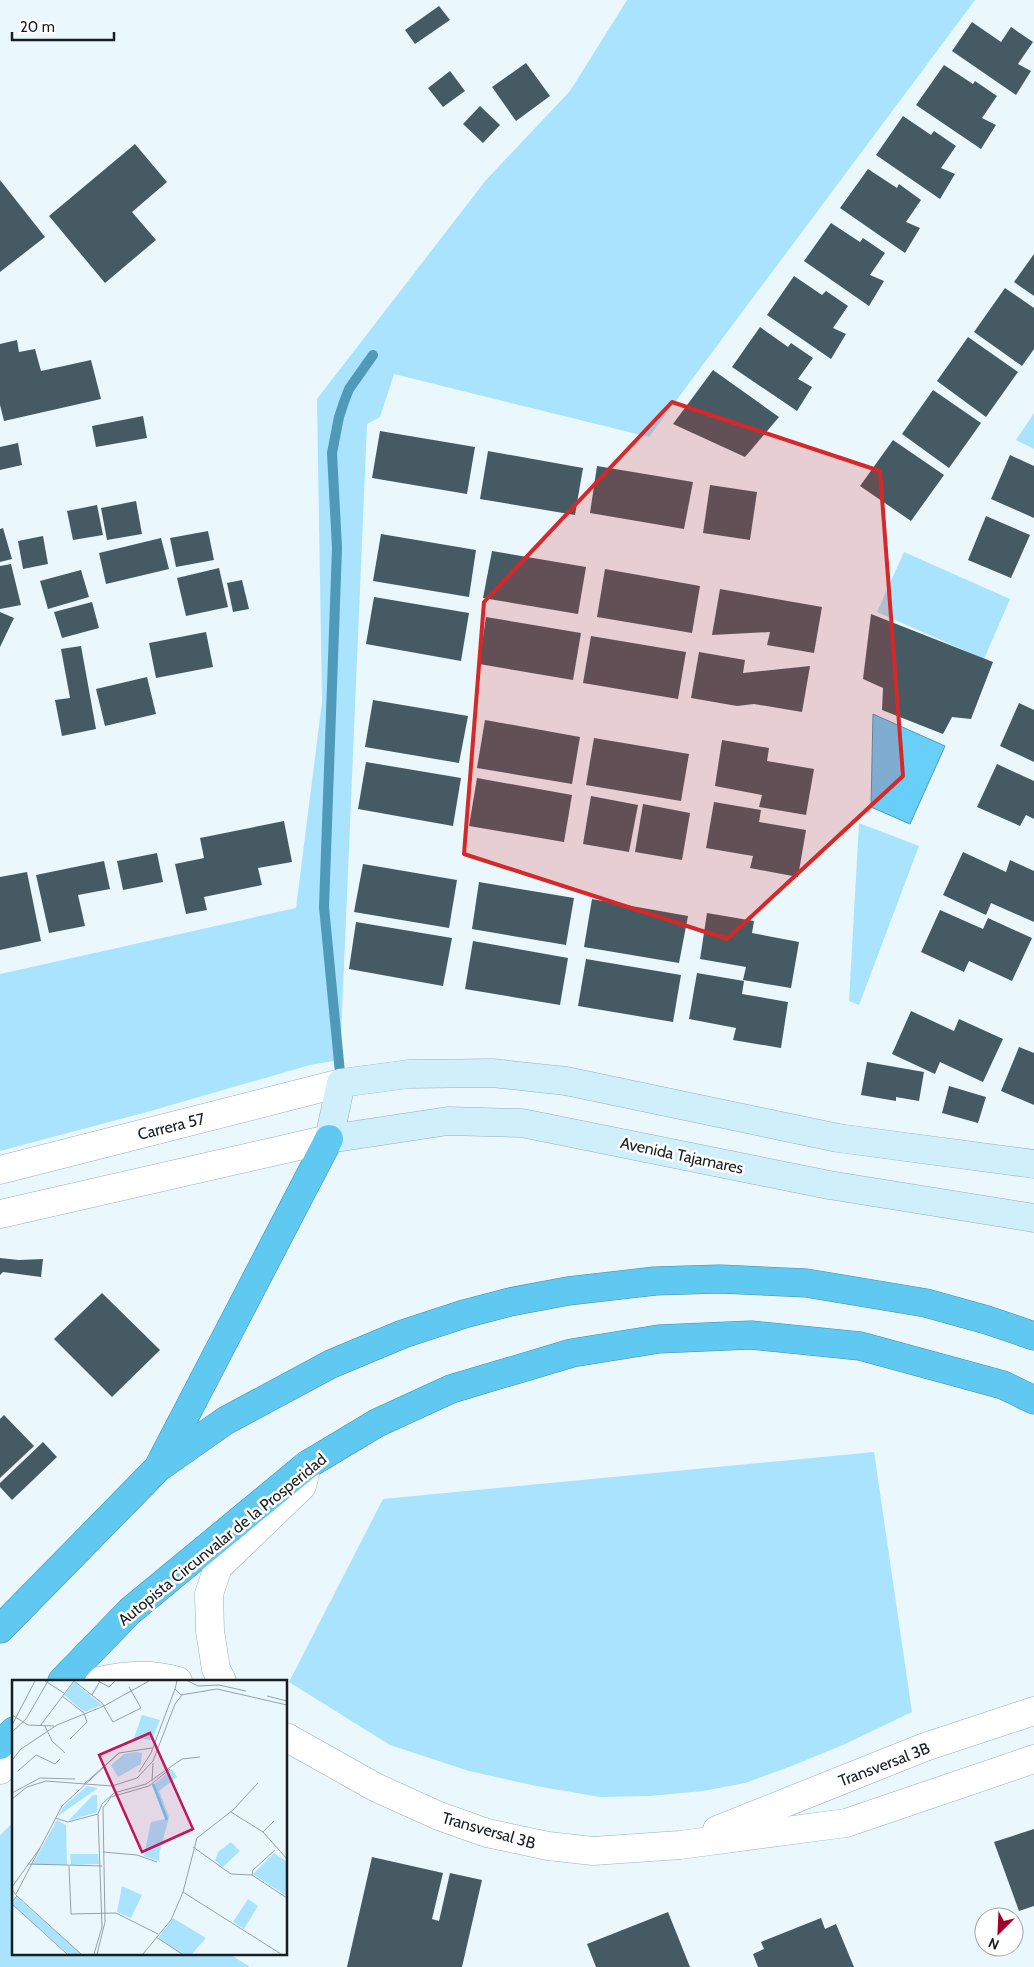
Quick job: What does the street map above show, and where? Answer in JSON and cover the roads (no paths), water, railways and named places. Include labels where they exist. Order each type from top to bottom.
[{"type":"highway","points":[[158,1468],[329,1139]]},
{"type":"highway","points":[[0,1629],[158,1468],[225,1421],[331,1364],[403,1334],[464,1314],[510,1302],[568,1291],[655,1281],[720,1279],[806,1283],[926,1303],[987,1320],[1034,1336]]},
{"type":"highway","name":"Autopista Circunvalar de la Prosperidad","points":[[63,1680],[130,1611],[307,1465],[377,1424],[451,1389],[572,1354],[659,1339],[751,1335],[860,1346],[1003,1385],[1034,1400]]},
{"type":"highway","points":[[0,1745],[12,1733]]},
{"type":"street","points":[[0,1214],[329,1139],[341,1083],[418,1074],[492,1073],[557,1080],[838,1138],[1034,1164]]},
{"type":"street","name":"Carrera 57","points":[[0,1170],[341,1083]]},
{"type":"street","name":"Avenida Tajamares","points":[[329,1139],[448,1121],[522,1123],[829,1185],[1034,1218]]},
{"type":"street","points":[[222,1680],[216,1668],[210,1631],[209,1594],[218,1566],[302,1486],[307,1465]]},
{"type":"street","points":[[103,1680],[126,1675],[162,1676],[175,1680]]},
{"type":"street","name":"Transversal 3B","points":[[680,1846],[925,1747],[1034,1711]]},
{"type":"street","name":"Transversal 3B","points":[[288,1738],[375,1788],[439,1816],[487,1833],[548,1846],[593,1851],[680,1846],[846,1823],[1034,1759]]},
{"type":"street","points":[[0,1770],[12,1758]]},
{"type":"waterway","points":[[341,1083],[324,907],[337,548],[332,453],[339,417],[349,389],[373,355]]}]
